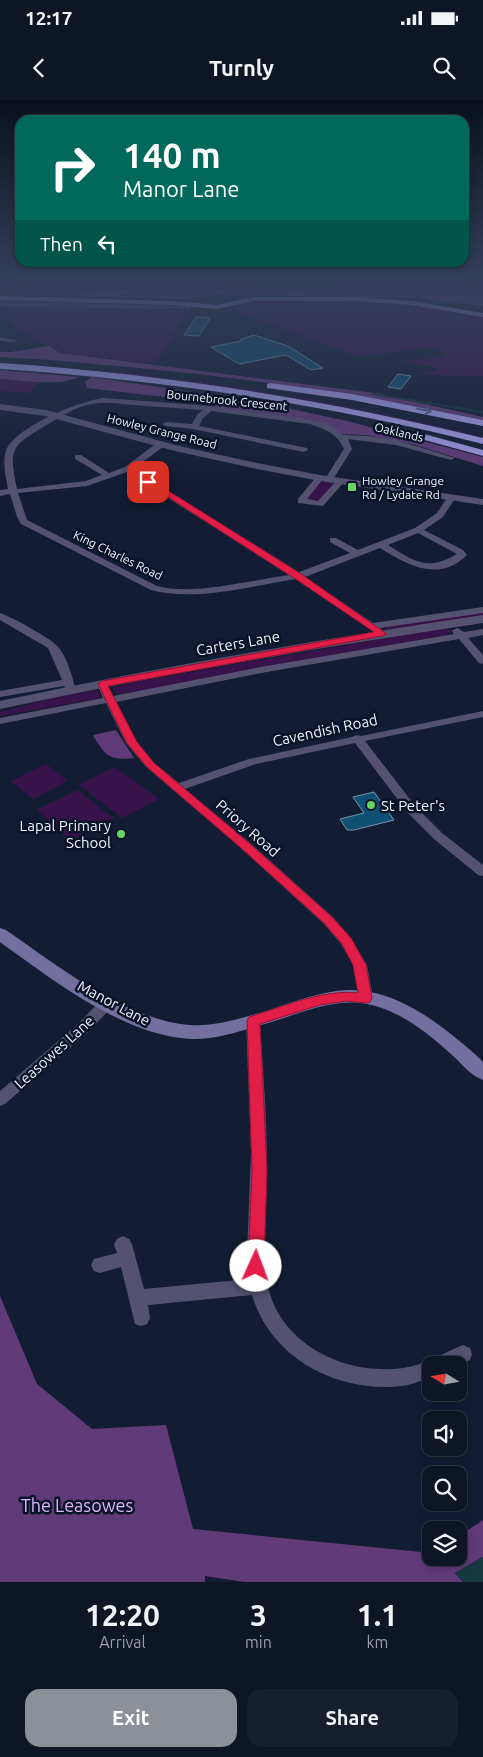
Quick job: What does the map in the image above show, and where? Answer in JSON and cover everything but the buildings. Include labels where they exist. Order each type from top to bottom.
[{"type":"highway","points":[[0,361],[84,367],[317,392],[483,423]]},
{"type":"highway","points":[[0,366],[202,385],[284,398],[400,421],[483,441]]},
{"type":"highway","points":[[131,377],[312,409],[412,433],[483,453]]},
{"type":"highway","points":[[182,377],[293,393],[364,406],[483,434]]},
{"type":"main road","name":"Manor Lane","points":[[0,934],[39,961],[107,1002],[149,1023],[189,1032],[213,1030],[254,1021],[320,1000],[347,996],[366,998],[383,1003],[419,1020],[483,1073]]},
{"type":"street","name":"Bournebrook Crescent","points":[[13,491],[8,455],[11,448],[24,435],[86,403],[98,400],[210,408],[311,422],[328,427],[340,436]]},
{"type":"street","name":"Howley Grange Road","points":[[0,408],[28,410],[59,416],[172,448],[324,478],[483,502]]},
{"type":"street","points":[[195,427],[200,417],[210,408]]},
{"type":"street","points":[[166,424],[195,427],[207,432],[304,450]]},
{"type":"street","points":[[340,436],[348,449],[324,478],[301,501],[320,504],[341,481]]},
{"type":"street","name":"Oaklands","points":[[340,436],[376,438],[451,458]]},
{"type":"street","points":[[130,470],[160,445]]},
{"type":"street","points":[[0,493],[75,485],[130,470],[138,470],[172,448]]},
{"type":"street","points":[[78,457],[113,475]]},
{"type":"street","points":[[130,470],[298,576],[378,630]]},
{"type":"street","name":"King Charles Road","points":[[13,491],[20,518],[24,522],[163,591],[195,593],[298,576],[358,554],[418,530],[440,515],[452,497]]},
{"type":"street","points":[[382,545],[422,568],[432,568],[462,556],[460,552],[418,530]]},
{"type":"street","points":[[333,540],[358,554]]},
{"type":"street","name":"Carters Lane","points":[[0,694],[102,684],[483,610]]},
{"type":"street","points":[[1,618],[52,646],[70,686]]},
{"type":"street","name":"Carters Lane","points":[[378,630],[483,619]]},
{"type":"street","points":[[451,623],[483,661]]},
{"type":"street","name":"Carters Lane","points":[[0,721],[109,699],[483,632]]},
{"type":"street","name":"Priory Road","points":[[102,684],[132,743],[150,765],[245,845],[328,920],[346,941],[360,965],[366,998]]},
{"type":"street","name":"Carters Lane","points":[[0,705],[70,686]]},
{"type":"street","name":"Cavendish Road","points":[[176,788],[254,761],[357,738],[483,714]]},
{"type":"street","points":[[357,738],[412,810],[438,836],[483,872]]},
{"type":"street","name":"Leasowes Lane","points":[[0,1100],[82,1029],[107,1002]]},
{"type":"street","points":[[254,1021],[259,1170],[256,1266],[258,1286],[268,1312],[284,1337],[304,1355],[342,1372],[368,1376],[400,1377],[422,1371]]},
{"type":"street","points":[[100,1265],[125,1251],[138,1298],[141,1318]]},
{"type":"street","points":[[138,1298],[258,1286]]},
{"type":"street","points":[[459,1356],[463,1354]]},
{"type":"shaded area","points":[[51,348],[165,348],[155,364],[60,353]]},
{"type":"shaded area","points":[[336,348],[428,348],[358,356]]},
{"type":"shaded area","points":[[439,348],[483,348],[483,376],[429,375],[424,373],[426,371],[434,372],[437,368],[400,362],[447,356]]},
{"type":"shaded area","points":[[97,371],[197,381],[293,396],[436,425],[483,438],[435,426],[291,397],[194,382]]},
{"type":"shaded area","points":[[0,379],[39,381],[29,393],[0,391]]},
{"type":"shaded area","points":[[319,482],[334,483],[319,502],[305,500]]},
{"type":"shaded area","points":[[483,612],[483,616],[388,630],[384,627]]},
{"type":"shaded area","points":[[443,628],[451,630],[451,632],[449,634],[155,689],[118,694],[114,690],[114,687],[141,681]]},
{"type":"shaded area","points":[[97,690],[101,698],[0,716],[0,712],[53,698]]},
{"type":"shaded area","points":[[46,764],[68,781],[33,799],[11,781]]},
{"type":"shaded area","points":[[115,767],[159,799],[122,818],[79,785]]},
{"type":"shaded area","points":[[78,790],[113,818],[71,840],[36,810]]},
{"type":"green space","points":[[35,348],[52,348],[60,353],[375,393],[483,417],[483,420],[397,403],[226,377],[53,360],[0,357],[0,352]]},
{"type":"green space","points":[[0,370],[79,377],[60,382],[0,379]]},
{"type":"green space","points":[[92,377],[259,402],[347,421],[483,457],[483,466],[412,444],[367,435],[340,434],[319,423],[215,407],[207,402],[87,388],[85,382]]},
{"type":"green space","points":[[116,730],[134,758],[119,759],[109,756],[101,748],[93,735]]},
{"type":"green space","name":"The Leasowes","points":[[0,1296],[37,1384],[92,1429],[166,1425],[193,1529],[422,1552],[422,1566],[467,1566],[467,1531],[483,1520],[483,1557],[455,1573],[463,1582],[244,1582],[205,1576],[205,1582],[0,1582]]},
{"type":"water","points":[[483,1557],[483,1582],[463,1582],[455,1573]]},
{"type":"waterway","points":[[373,394],[483,412]]},
{"type":"place","name":"Howley Grange Rd / Lydate Rd","points":[[352,487]]},
{"type":"place","name":"St Peter's","points":[[371,805]]},
{"type":"place","name":"Lapal Primary School","points":[[121,834]]},
{"type":"route","points":[[148,482],[298,576],[382,634],[102,684],[132,743],[150,765],[245,845],[328,920],[346,941],[360,965],[366,998],[347,996],[320,1000],[254,1021],[259,1170],[256,1266]]}]
